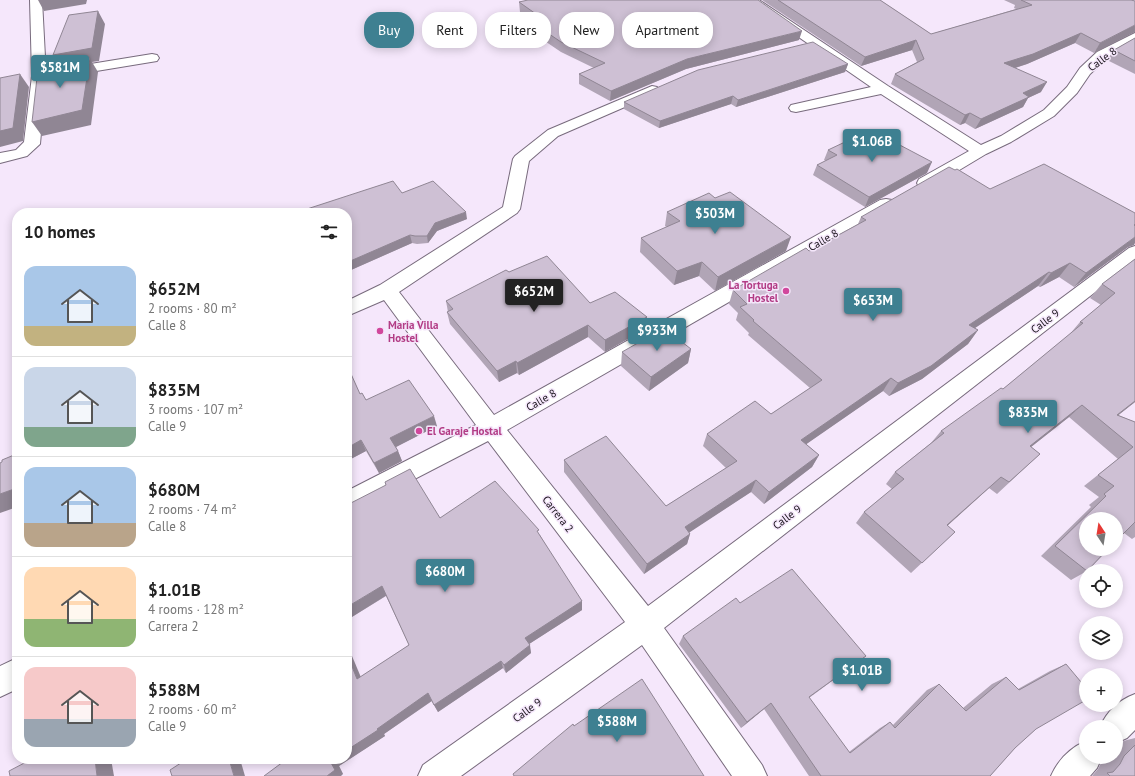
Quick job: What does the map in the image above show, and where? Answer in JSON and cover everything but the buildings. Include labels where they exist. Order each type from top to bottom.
[{"type":"street","points":[[0,158],[21,153],[32,144],[38,76],[36,0]]},
{"type":"street","points":[[751,0],[883,89],[980,151]]},
{"type":"street","name":"Calle 8","points":[[352,500],[491,428],[980,151],[1006,139],[1049,113],[1072,90],[1085,71],[1102,55],[1135,37]]},
{"type":"street","points":[[791,48],[814,42]]},
{"type":"street","points":[[23,80],[38,76],[152,58]]},
{"type":"street","points":[[352,307],[387,290],[461,243],[510,209],[521,159],[552,133],[662,86]]},
{"type":"street","points":[[796,108],[883,89]]},
{"type":"street","name":"Calle 9","points":[[434,776],[645,625],[1135,252]]},
{"type":"street","name":"Carrera 2","points":[[387,290],[491,428],[645,625],[751,776]]},
{"type":"street","points":[[0,682],[12,676]]},
{"type":"street","points":[[1123,720],[1135,709]]},
{"type":"street","points":[[1067,776],[1079,764]]},
{"type":"place","name":"La Tortuga Hostel","points":[[786,291]]},
{"type":"place","name":"Maria Villa Hostel","points":[[380,331]]},
{"type":"place","name":"El Garaje Hostal","points":[[419,431]]}]
